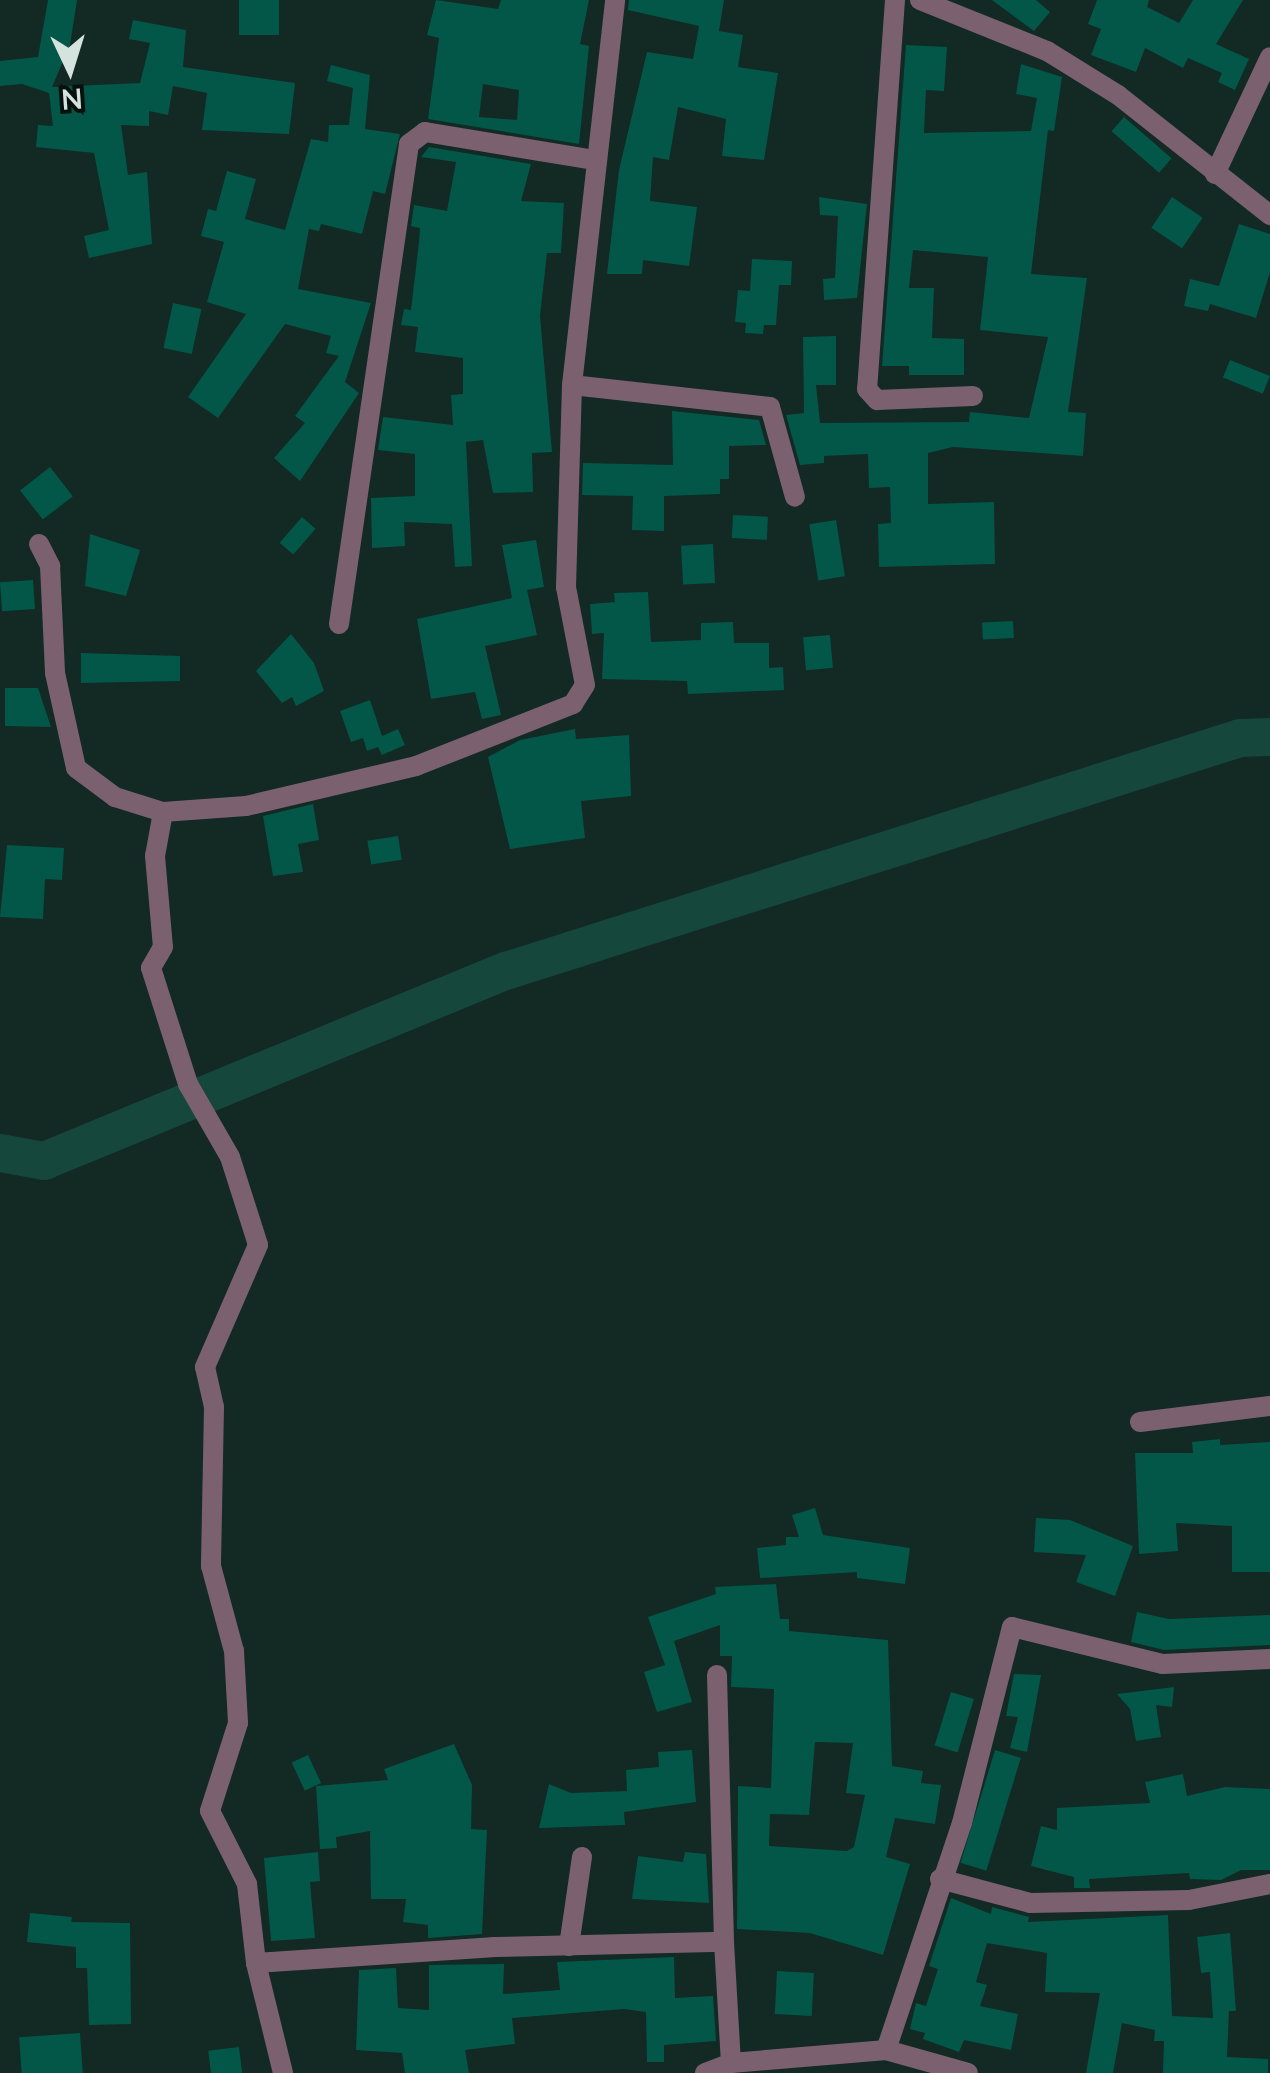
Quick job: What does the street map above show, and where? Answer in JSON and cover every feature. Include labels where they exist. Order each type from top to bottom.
[{"type":"street","points":[[40,544],[50,566],[55,672],[76,768],[114,797],[163,812],[246,806],[334,788],[416,766],[573,704],[585,684],[566,587],[572,384],[594,160],[615,0]]},
{"type":"street","points":[[895,0],[866,389],[877,400],[974,396]]},
{"type":"street","points":[[920,0],[1047,52],[1118,95],[1270,215]]},
{"type":"street","points":[[1215,174],[1270,57]]},
{"type":"street","points":[[339,624],[409,144],[425,132],[594,160]]},
{"type":"street","points":[[572,384],[770,407],[795,497]]},
{"type":"street","points":[[163,812],[155,856],[163,947],[151,968],[188,1084],[230,1156],[258,1245],[205,1367],[214,1407],[211,1566],[234,1651],[238,1723],[210,1810],[247,1884],[256,1963],[283,2073]]},
{"type":"street","points":[[1140,1422],[1270,1406]]},
{"type":"street","points":[[886,2050],[1012,1627],[1163,1664],[1270,1660]]},
{"type":"street","points":[[717,1675],[731,2062]]},
{"type":"street","points":[[569,1946],[582,1857]]},
{"type":"street","points":[[940,1879],[1046,1903],[1189,1900],[1270,1884]]},
{"type":"street","points":[[256,1963],[724,1942]]},
{"type":"street","points":[[705,2073],[731,2062],[886,2050],[968,2073]]},
{"type":"building","points":[[48,0],[77,0],[70,45],[52,87],[140,83],[150,43],[129,39],[133,20],[186,30],[183,67],[295,83],[289,134],[202,130],[207,93],[173,86],[168,115],[149,111],[149,126],[121,125],[128,175],[147,172],[152,244],[89,258],[84,236],[109,230],[94,153],[36,147],[38,125],[53,126],[49,93],[22,84],[0,86],[0,61],[38,57]]},
{"type":"building","points":[[239,0],[279,0],[279,35],[239,35]]},
{"type":"building","points":[[436,0],[498,9],[501,0],[589,0],[580,44],[589,46],[579,144],[428,119],[439,38],[427,35]],"holes":[[[483,84],[519,90],[517,120],[479,117]]]},
{"type":"building","points":[[629,0],[724,0],[719,31],[743,35],[738,67],[778,73],[764,160],[722,156],[726,119],[678,107],[669,160],[653,157],[650,201],[697,207],[689,266],[643,260],[642,274],[607,274],[619,170],[647,52],[693,59],[699,26],[628,10]]},
{"type":"building","points":[[992,0],[1036,0],[1050,12],[1034,31]]},
{"type":"building","points":[[1097,0],[1149,0],[1147,7],[1179,23],[1193,0],[1243,0],[1216,44],[1249,59],[1235,90],[1218,82],[1222,73],[1188,58],[1183,68],[1145,48],[1136,72],[1091,55],[1101,29],[1088,24]]},
{"type":"building","points":[[906,45],[947,47],[944,91],[926,90],[924,133],[1031,131],[1037,98],[1016,94],[1021,64],[1062,77],[1054,131],[1048,130],[1031,274],[1087,278],[1068,412],[1086,413],[1083,456],[953,447],[928,453],[928,504],[994,502],[995,564],[879,567],[878,524],[891,523],[890,487],[869,488],[868,454],[824,456],[824,463],[800,465],[786,415],[804,413],[803,337],[836,336],[836,385],[816,385],[820,423],[969,422],[970,412],[1029,418],[1048,337],[980,330],[988,257],[913,250],[909,288],[934,288],[932,338],[964,339],[964,375],[909,375],[909,366],[882,366]]},
{"type":"building","points":[[331,65],[370,75],[365,129],[400,134],[385,194],[373,191],[362,234],[321,224],[319,231],[309,229],[298,289],[371,303],[345,382],[359,393],[300,481],[274,458],[305,423],[295,416],[339,356],[326,353],[331,336],[285,324],[218,418],[188,397],[246,314],[207,302],[224,242],[201,236],[208,209],[216,211],[227,171],[256,179],[245,219],[285,230],[311,139],[328,142],[329,125],[349,125],[353,88],[327,81]]},
{"type":"building","points":[[1124,117],[1172,158],[1159,173],[1112,131]]},
{"type":"building","points":[[429,147],[531,164],[521,201],[564,203],[561,253],[547,253],[540,316],[552,452],[532,453],[533,492],[493,493],[483,440],[466,442],[472,566],[455,567],[452,524],[404,522],[405,546],[372,548],[371,498],[415,496],[415,454],[378,450],[383,417],[453,425],[451,395],[463,394],[463,358],[415,352],[418,327],[401,325],[404,309],[411,310],[419,242],[420,228],[411,226],[414,205],[447,211],[456,162],[421,157]]},
{"type":"building","points":[[819,197],[867,204],[857,298],[824,300],[823,279],[835,278],[838,216],[820,215]]},
{"type":"building","points":[[1172,197],[1203,218],[1182,248],[1151,228]]},
{"type":"building","points":[[1239,224],[1270,234],[1270,272],[1256,318],[1210,304],[1208,311],[1184,306],[1190,279],[1219,286]]},
{"type":"building","points":[[752,259],[792,261],[791,285],[779,285],[776,325],[764,325],[763,334],[745,333],[746,323],[735,322],[738,290],[750,291]]},
{"type":"building","points":[[173,303],[201,309],[192,354],[163,348]]},
{"type":"building","points":[[1230,360],[1270,376],[1263,394],[1223,378]]},
{"type":"building","points":[[672,411],[759,420],[766,445],[729,446],[729,479],[720,479],[720,494],[664,496],[664,531],[632,530],[633,496],[582,495],[583,463],[673,465]]},
{"type":"building","points":[[50,467],[73,496],[43,520],[20,490]]},
{"type":"building","points":[[733,515],[768,517],[767,540],[732,538]]},
{"type":"building","points":[[302,517],[316,529],[293,554],[280,543]]},
{"type":"building","points":[[836,520],[845,576],[818,581],[809,524]]},
{"type":"building","points":[[90,534],[140,550],[126,596],[85,586]]},
{"type":"building","points":[[536,540],[544,587],[527,590],[537,635],[485,646],[501,715],[482,719],[475,692],[431,699],[417,619],[512,598],[502,545]]},
{"type":"building","points":[[713,544],[715,583],[683,585],[681,546]]},
{"type":"building","points":[[33,580],[35,609],[2,611],[0,582]]},
{"type":"building","points":[[648,592],[651,642],[701,640],[701,623],[733,622],[734,643],[769,643],[769,668],[783,667],[784,690],[688,694],[687,681],[602,679],[604,633],[592,634],[590,604],[615,602],[614,593]]},
{"type":"building","points":[[1013,621],[1014,638],[983,640],[982,623]]},
{"type":"building","points":[[291,634],[314,663],[324,691],[296,706],[292,697],[282,703],[256,671]]},
{"type":"building","points":[[830,635],[833,668],[806,670],[803,637]]},
{"type":"building","points":[[81,653],[180,656],[180,681],[81,683]]},
{"type":"building","points":[[5,688],[38,688],[51,727],[5,726]]},
{"type":"building","points":[[370,700],[382,736],[398,729],[405,745],[382,755],[378,747],[367,751],[363,738],[351,742],[340,711]]},
{"type":"building","points":[[575,729],[576,739],[629,735],[631,796],[581,801],[585,838],[510,849],[488,757],[520,740]]},
{"type":"building","points":[[313,804],[319,840],[298,844],[303,872],[273,876],[263,816]]},
{"type":"building","points":[[398,836],[402,860],[371,865],[367,841]]},
{"type":"building","points":[[7,845],[64,848],[62,880],[45,879],[43,919],[0,917]]},
{"type":"building","points":[[1220,1439],[1220,1445],[1270,1442],[1270,1572],[1232,1572],[1232,1526],[1176,1523],[1178,1551],[1139,1554],[1135,1453],[1193,1453],[1192,1442]]},
{"type":"building","points":[[815,1508],[823,1535],[910,1548],[905,1584],[857,1578],[857,1572],[760,1578],[757,1548],[786,1545],[786,1537],[799,1537],[792,1515]]},
{"type":"building","points":[[1036,1518],[1070,1520],[1133,1546],[1115,1596],[1076,1582],[1086,1555],[1034,1552]]},
{"type":"building","points":[[776,1584],[780,1619],[789,1619],[789,1631],[888,1640],[892,1766],[923,1771],[921,1783],[941,1785],[935,1824],[895,1818],[886,1857],[910,1864],[883,1955],[810,1933],[737,1929],[738,1786],[771,1788],[774,1689],[731,1687],[732,1656],[720,1656],[720,1625],[674,1641],[692,1702],[657,1712],[644,1672],[665,1665],[648,1617],[716,1594],[715,1587]],"holes":[[[815,1742],[853,1743],[846,1793],[865,1795],[854,1847],[847,1851],[769,1846],[770,1814],[809,1815]]]},
{"type":"building","points":[[1137,1612],[1169,1619],[1270,1615],[1270,1645],[1164,1650],[1131,1642]]},
{"type":"building","points":[[1014,1674],[1041,1675],[1027,1752],[1010,1748],[1018,1717],[1006,1716]]},
{"type":"building","points":[[1174,1687],[1172,1707],[1156,1705],[1161,1737],[1136,1741],[1130,1709],[1117,1694]]},
{"type":"building","points":[[951,1692],[974,1699],[958,1753],[935,1746]]},
{"type":"building","points":[[454,1744],[472,1785],[471,1829],[487,1830],[482,1934],[428,1938],[428,1925],[403,1922],[406,1899],[371,1899],[370,1831],[336,1837],[337,1848],[320,1849],[316,1786],[388,1780],[384,1769]]},
{"type":"building","points":[[692,1750],[696,1802],[624,1812],[625,1825],[539,1828],[549,1784],[571,1793],[627,1791],[626,1770],[659,1767],[658,1752]]},
{"type":"building","points":[[995,1750],[1021,1758],[986,1871],[961,1863]]},
{"type":"building","points":[[308,1755],[321,1783],[305,1791],[292,1763]]},
{"type":"building","points":[[1183,1774],[1187,1796],[1225,1787],[1270,1789],[1270,1870],[1241,1870],[1221,1880],[1190,1879],[1189,1873],[1089,1879],[1090,1888],[1074,1888],[1074,1877],[1031,1866],[1041,1826],[1057,1830],[1057,1808],[1150,1803],[1145,1782]]},
{"type":"building","points":[[318,1852],[320,1881],[310,1882],[315,1938],[271,1941],[264,1858]]},
{"type":"building","points":[[685,1852],[706,1854],[709,1903],[632,1899],[638,1856],[683,1862]]},
{"type":"building","points":[[951,1898],[991,1914],[992,1907],[1029,1917],[1028,1922],[1168,1915],[1172,2016],[1213,2018],[1210,1972],[1201,1973],[1197,1937],[1230,1933],[1236,2011],[1229,2011],[1227,2057],[1268,2059],[1268,2073],[1163,2073],[1164,2041],[1154,2041],[1155,2030],[1122,2023],[1113,2073],[1086,2073],[1100,1993],[1045,1992],[1047,1953],[987,1943],[976,1982],[987,1985],[980,2006],[1018,2014],[1011,2050],[964,2040],[959,2052],[923,2039],[925,2033],[910,2029],[916,2003],[926,2006],[938,1969],[929,1966]]},
{"type":"building","points":[[30,1913],[72,1917],[71,1922],[130,1923],[131,2024],[89,2025],[87,1968],[76,1968],[76,1947],[27,1942]]},
{"type":"building","points":[[674,1957],[675,1998],[713,1996],[716,2041],[664,2045],[664,2062],[647,2062],[646,2012],[624,2009],[512,2018],[515,2044],[465,2050],[469,2073],[405,2073],[402,2053],[356,2050],[359,1970],[396,1968],[398,2008],[429,2010],[429,1965],[504,1964],[503,1994],[560,1990],[557,1962]]},
{"type":"building","points":[[777,1971],[814,1973],[812,2016],[775,2014]]},
{"type":"building","points":[[80,2033],[83,2073],[22,2073],[19,2037]]},
{"type":"building","points":[[239,2047],[242,2073],[211,2073],[208,2051]]},
{"type":"waterway","points":[[0,1153],[44,1161],[506,971],[1240,738],[1270,737]]}]
